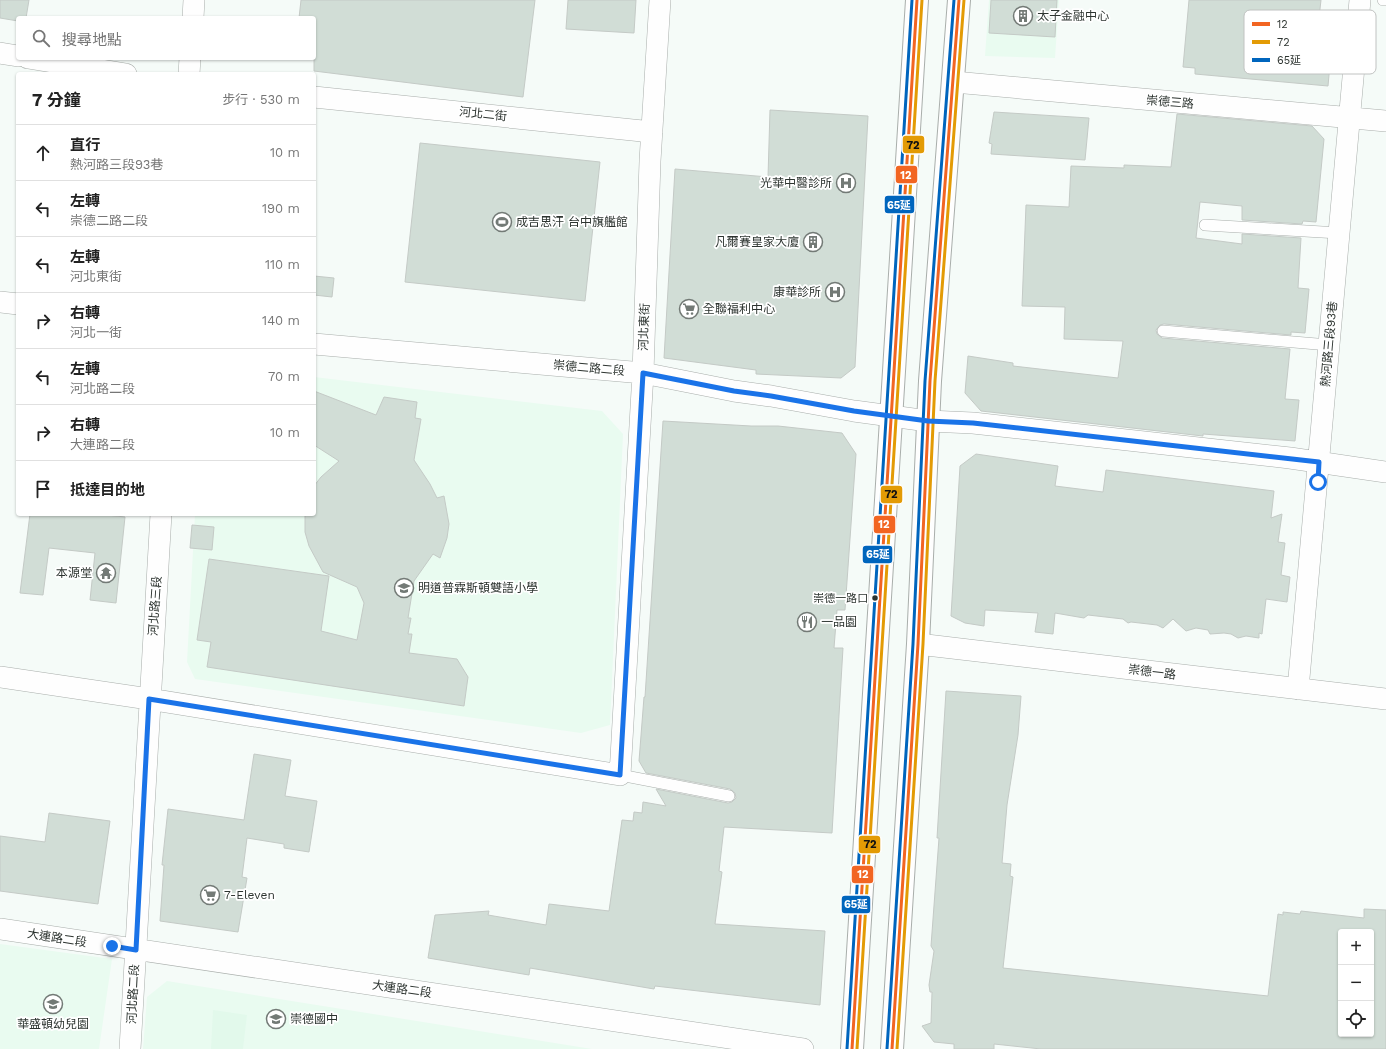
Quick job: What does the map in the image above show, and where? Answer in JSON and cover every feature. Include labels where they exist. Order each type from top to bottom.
[{"type":"main road","points":[[852,1049],[917,0]]},
{"type":"main road","points":[[892,1049],[918,644],[928,421],[959,0]]},
{"type":"street","points":[[193,16],[194,0]]},
{"type":"street","name":"河北東街","points":[[620,775],[643,373],[652,132],[660,0]]},
{"type":"street","name":"熱河路三段93巷","points":[[1359,10],[1360,0]]},
{"type":"street","points":[[0,53],[16,56]]},
{"type":"street","points":[[40,60],[114,72]]},
{"type":"street","points":[[189,72],[190,60]]},
{"type":"street","name":"熱河路三段93巷","points":[[1298,689],[1353,74]]},
{"type":"street","name":"崇德三路","points":[[954,82],[1386,121]]},
{"type":"street","name":"河北二街","points":[[316,97],[652,132]]},
{"type":"street","points":[[0,302],[16,304]]},
{"type":"street","name":"崇德二路二段","points":[[316,344],[643,373],[734,391],[928,421],[973,423],[1319,462],[1386,472]]},
{"type":"street","name":"河北路三段","points":[[149,699],[161,516]]},
{"type":"street","name":"崇德一路","points":[[918,644],[1386,699]]},
{"type":"street","points":[[0,677],[149,699],[620,775]]},
{"type":"street","name":"河北路二段","points":[[130,1049],[149,699]]},
{"type":"street","name":"大連路二段","points":[[0,929],[803,1049]]},
{"type":"lane","points":[[1205,225],[1339,233]]},
{"type":"lane","points":[[1163,331],[1329,345]]},
{"type":"lane","points":[[620,775],[729,796]]},
{"type":"shaded area","points":[[989,0],[1059,0],[1055,58],[985,56]]},
{"type":"shaded area","name":"明道普霖斯頓雙語小學","points":[[316,377],[602,411],[623,434],[610,725],[581,733],[195,679],[187,662],[195,516],[316,516]]},
{"type":"shaded area","name":"華盛頓幼兒園","points":[[0,944],[112,959],[99,1049],[0,1049]]},
{"type":"shaded area","name":"崇德國中","points":[[167,981],[592,1049],[143,1049],[147,997]]},
{"type":"shaded area","points":[[213,1010],[247,1015],[243,1049],[211,1049]]},
{"type":"building","points":[[0,0],[29,0],[26,16],[16,16],[16,21],[0,18]]},
{"type":"building","points":[[301,0],[535,0],[523,97],[314,71],[314,60],[316,60],[316,16],[299,16]]},
{"type":"building","points":[[568,0],[636,0],[634,33],[566,29]]},
{"type":"building","name":"太子金融中心","points":[[991,0],[1057,0],[1055,37],[989,33]]},
{"type":"building","points":[[1189,0],[1321,0],[1320,10],[1244,10],[1244,74],[1329,74],[1328,86],[1195,74],[1195,68],[1183,67]]},
{"type":"building","points":[[770,110],[868,116],[855,367],[841,378],[756,374],[756,370],[664,358],[675,169],[768,177]]},
{"type":"building","points":[[994,112],[1089,118],[1085,160],[991,154],[992,144],[989,143]]},
{"type":"building","points":[[1177,114],[1312,126],[1324,139],[1316,222],[1303,221],[1302,224],[1242,220],[1242,206],[1200,202],[1196,238],[1242,244],[1242,234],[1301,238],[1298,288],[1309,289],[1305,333],[1291,332],[1291,335],[1164,324],[1160,325],[1156,330],[1157,334],[1162,338],[1290,349],[1285,399],[1299,400],[1295,441],[1203,434],[1203,436],[981,411],[965,393],[968,356],[1013,363],[1013,366],[1118,378],[1123,341],[1064,339],[1065,307],[1022,306],[1026,205],[1069,207],[1071,166],[1124,168],[1124,165],[1171,167]]},
{"type":"building","name":"成吉思汗 台中旗艦館","points":[[420,143],[600,162],[585,301],[405,282]]},
{"type":"building","points":[[316,276],[334,278],[332,297],[316,295]]},
{"type":"building","points":[[316,392],[376,415],[384,397],[417,402],[415,418],[421,419],[414,460],[430,484],[437,498],[444,496],[449,524],[447,538],[440,558],[433,554],[414,581],[408,618],[411,618],[408,634],[412,634],[409,653],[457,659],[468,677],[464,706],[207,667],[211,642],[197,640],[209,559],[329,576],[321,631],[357,640],[364,603],[357,587],[323,572],[309,546],[305,532],[305,516],[316,516],[316,483],[339,461],[316,446]]},
{"type":"building","points":[[663,421],[778,426],[842,433],[856,454],[845,610],[837,610],[834,648],[843,648],[832,833],[724,827],[719,871],[722,872],[715,924],[825,931],[820,1005],[655,986],[654,989],[530,968],[529,975],[428,958],[435,915],[489,911],[488,915],[546,925],[549,904],[609,911],[622,820],[633,821],[634,812],[642,813],[643,802],[666,806],[656,789],[728,803],[732,802],[736,798],[735,793],[730,789],[646,773],[639,761],[645,697]]},
{"type":"building","points":[[976,454],[1058,466],[1055,486],[1103,492],[1106,470],[1274,491],[1271,518],[1282,514],[1278,542],[1285,543],[1281,575],[1290,577],[1287,602],[1266,599],[1262,634],[1259,633],[1259,638],[1246,636],[1238,638],[1231,634],[1224,633],[1210,634],[1208,630],[1196,628],[1186,631],[1173,619],[1163,628],[1157,625],[1131,622],[1128,623],[1123,619],[1088,615],[1084,618],[1055,613],[1053,634],[1035,632],[1038,613],[985,610],[984,626],[965,623],[951,616],[960,466]]},
{"type":"building","name":"本源堂","points":[[30,516],[125,517],[116,603],[90,600],[95,553],[49,548],[43,595],[20,593]]},
{"type":"building","points":[[192,525],[214,527],[212,550],[190,548]]},
{"type":"building","points":[[946,691],[1021,696],[1018,735],[1007,805],[1002,863],[1011,864],[1010,876],[1013,877],[1003,968],[1268,996],[1278,914],[1283,915],[1283,912],[1300,914],[1301,911],[1364,918],[1364,909],[1386,910],[1386,1049],[1041,1049],[994,1044],[994,1049],[954,1049],[954,1044],[934,1042],[922,1026],[931,1023],[932,992],[930,992],[929,985],[934,951],[931,946],[939,838],[937,838]]},
{"type":"building","points":[[254,754],[291,760],[285,796],[317,801],[309,852],[284,848],[284,844],[247,838],[242,877],[247,878],[238,932],[160,921],[164,865],[162,865],[168,809],[244,820]]},
{"type":"building","points":[[49,813],[110,821],[98,904],[0,891],[0,836],[45,842]]},
{"type":"transit line","name":"65延","points":[[847,1049],[912,0]]},
{"type":"transit line","name":"12","points":[[852,1049],[917,0]]},
{"type":"transit line","name":"72","points":[[857,1049],[922,0]]},
{"type":"transit line","name":"65延","points":[[887,1049],[913,644],[925,381],[954,0]]},
{"type":"transit line","name":"12","points":[[892,1049],[918,644],[930,381],[959,0]]},
{"type":"transit line","name":"72","points":[[897,1049],[923,644],[935,381],[964,0]]},
{"type":"place","name":"太子金融中心","points":[[1023,16]]},
{"type":"place","name":"光華中醫診所","points":[[846,183]]},
{"type":"place","name":"成吉思汗 台中旗艦館","points":[[502,222]]},
{"type":"place","name":"凡爾賽皇家大廈","points":[[813,242]]},
{"type":"place","name":"康華診所","points":[[835,292]]},
{"type":"place","name":"全聯福利中心","points":[[689,309]]},
{"type":"place","name":"本源堂","points":[[106,573]]},
{"type":"place","name":"明道普霖斯頓雙語小學","points":[[404,588]]},
{"type":"place","name":"崇德一路口","points":[[875,598]]},
{"type":"place","name":"一品園","points":[[807,622]]},
{"type":"place","name":"7-Eleven","points":[[210,895]]},
{"type":"place","name":"華盛頓幼兒園","points":[[53,1004]]},
{"type":"place","name":"崇德國中","points":[[276,1019]]},
{"type":"route","points":[[112,946],[136,950],[149,699],[620,775],[621,736],[643,373],[734,391],[854,411],[928,421],[973,423],[1319,462],[1318,482]]}]
